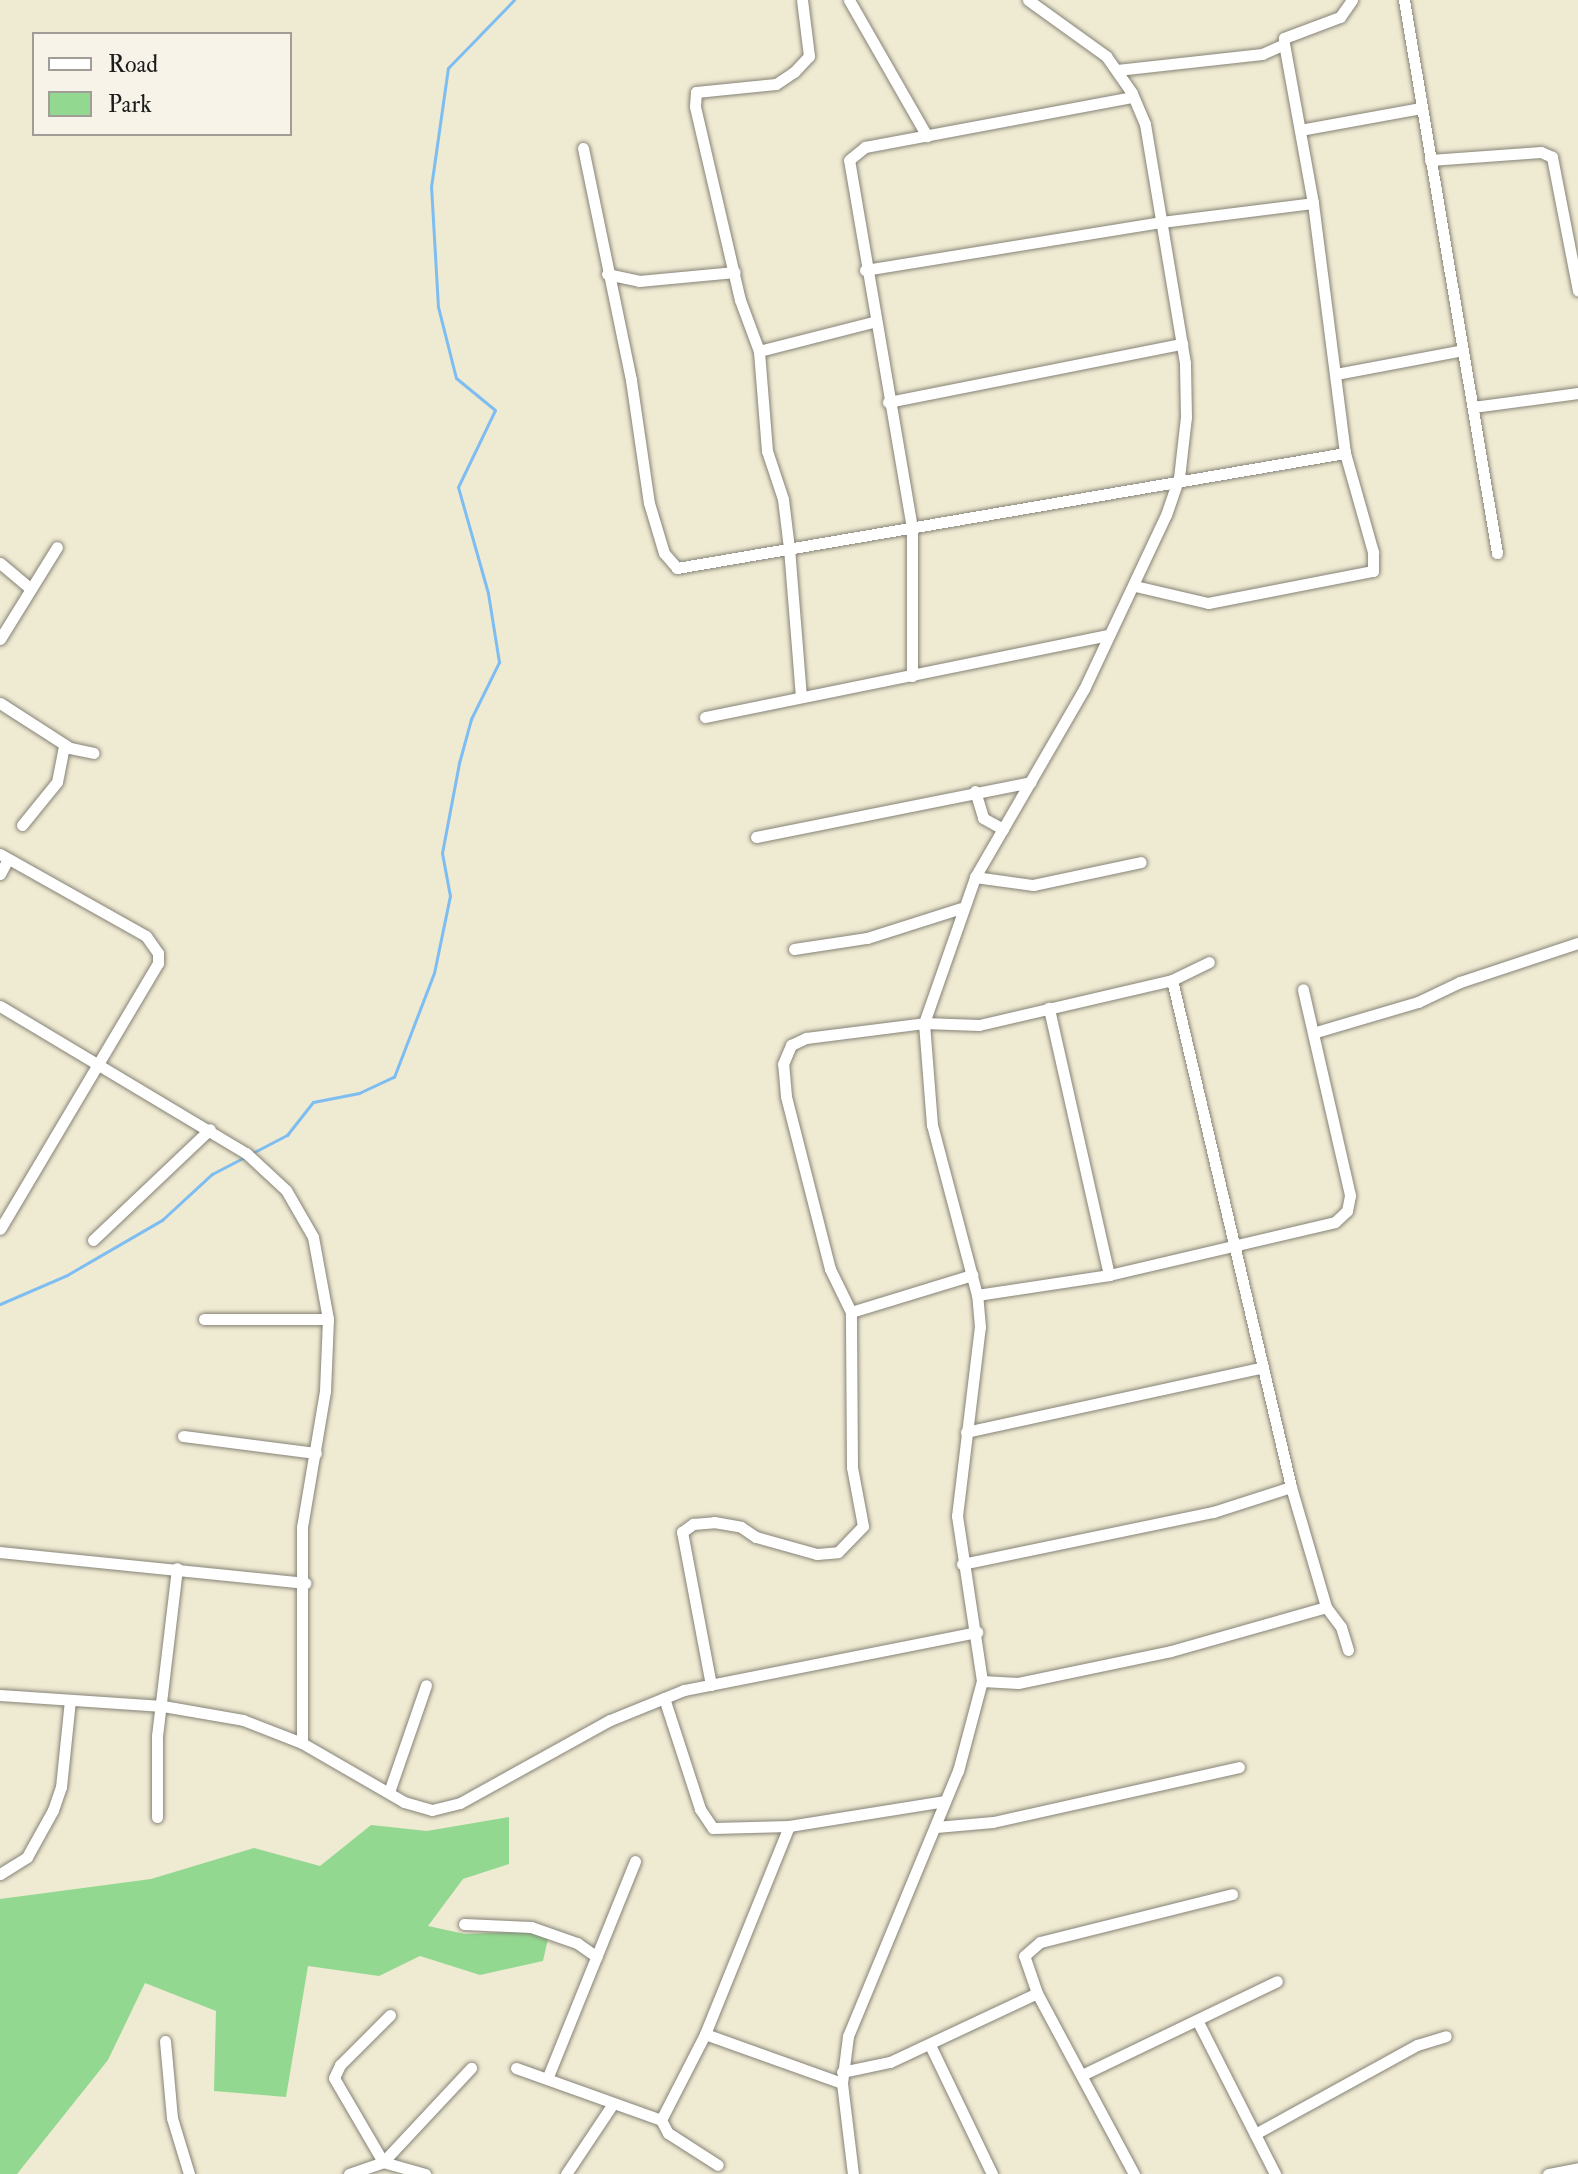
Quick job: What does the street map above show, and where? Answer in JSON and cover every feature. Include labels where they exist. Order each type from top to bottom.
[{"type":"street","points":[[801,697],[789,548],[783,499],[767,451],[759,351],[746,321],[695,106],[696,92],[776,84],[794,72],[809,56],[802,0]]},
{"type":"street","points":[[849,0],[927,136]]},
{"type":"street","points":[[853,2174],[842,2078],[854,2017],[936,1827],[970,1735],[982,1681],[977,1632],[962,1564],[957,1478],[980,1327],[977,1295],[932,1125],[924,1023],[961,908],[975,877],[1031,782],[1135,586],[1179,478],[1186,417],[1182,344],[1145,124],[1117,70],[1106,56],[1028,0]]},
{"type":"street","points":[[1135,586],[1208,603],[1369,574],[1375,566],[1345,453],[1313,203],[1284,44],[1284,38],[1340,17],[1352,0]]},
{"type":"street","points":[[1404,0],[1497,553]]},
{"type":"street","points":[[1117,70],[1262,54],[1284,44]]},
{"type":"street","points":[[912,676],[912,528],[873,322],[849,160],[865,147],[1131,97]]},
{"type":"street","points":[[1300,130],[1421,108]]},
{"type":"street","points":[[583,148],[631,380],[645,487],[664,553],[671,564],[687,568],[1179,478],[1345,453]]},
{"type":"street","points":[[1430,160],[1541,152],[1552,157],[1578,291]]},
{"type":"street","points":[[865,270],[1161,222],[1313,203]]},
{"type":"street","points":[[607,274],[639,281],[735,272]]},
{"type":"street","points":[[759,351],[873,322]]},
{"type":"street","points":[[888,402],[1182,344]]},
{"type":"street","points":[[1336,374],[1463,350]]},
{"type":"street","points":[[1473,407],[1578,393]]},
{"type":"street","points":[[0,639],[57,547]]},
{"type":"street","points":[[0,563],[31,589]]},
{"type":"street","points":[[705,717],[1109,635]]},
{"type":"street","points":[[0,703],[64,745],[93,753]]},
{"type":"street","points":[[22,825],[57,782],[64,745]]},
{"type":"street","points":[[756,837],[1031,782]]},
{"type":"street","points":[[975,791],[983,818],[1003,829]]},
{"type":"street","points":[[0,874],[4,856],[146,936],[158,953],[158,963],[0,1229]]},
{"type":"street","points":[[975,877],[1033,885],[1141,862]]},
{"type":"street","points":[[794,949],[867,938],[961,908]]},
{"type":"street","points":[[1316,1032],[1418,1002],[1460,982],[1578,943]]},
{"type":"street","points":[[711,1685],[682,1532],[693,1524],[714,1522],[741,1527],[756,1537],[817,1554],[838,1552],[863,1526],[852,1467],[851,1312],[830,1269],[786,1096],[783,1064],[791,1045],[806,1038],[924,1023],[961,1028],[1172,980],[1209,962]]},
{"type":"street","points":[[1172,980],[1291,1487],[1326,1607],[1341,1627],[1348,1650]]},
{"type":"street","points":[[977,1295],[1109,1275],[1232,1243],[1335,1222],[1350,1205],[1316,1032],[1303,989]]},
{"type":"street","points":[[0,1006],[210,1129],[249,1156],[286,1190],[313,1237],[328,1319],[316,1453],[302,1527],[305,1583],[302,1743]]},
{"type":"street","points":[[1049,1008],[1109,1275]]},
{"type":"street","points":[[93,1240],[210,1129]]},
{"type":"street","points":[[851,1312],[972,1275]]},
{"type":"street","points":[[204,1319],[328,1319]]},
{"type":"street","points":[[966,1432],[1263,1367]]},
{"type":"street","points":[[183,1436],[316,1453]]},
{"type":"street","points":[[962,1564],[1213,1512],[1291,1487]]},
{"type":"street","points":[[0,1552],[305,1583]]},
{"type":"street","points":[[157,1817],[157,1736],[163,1706],[177,1568]]},
{"type":"street","points":[[982,1681],[1018,1683],[1171,1651],[1326,1607]]},
{"type":"street","points":[[0,1695],[163,1706],[243,1720],[302,1743],[418,1807],[449,1808],[610,1720],[664,1698],[711,1685],[977,1632]]},
{"type":"street","points":[[389,1792],[426,1685]]},
{"type":"street","points":[[664,1698],[708,1824],[717,1829],[789,1826],[945,1801]]},
{"type":"street","points":[[0,1874],[27,1857],[53,1810],[61,1787],[70,1700]]},
{"type":"street","points":[[936,1827],[993,1822],[1239,1767]]},
{"type":"street","points":[[661,2120],[705,2034],[789,1826]]},
{"type":"street","points":[[547,2079],[635,1861]]},
{"type":"street","points":[[1134,2174],[1084,2074],[1037,1993],[1024,1956],[1031,1946],[1232,1894]]},
{"type":"street","points":[[464,1924],[531,1927],[577,1943],[597,1957]]},
{"type":"street","points":[[1084,2074],[1277,1981]]},
{"type":"street","points":[[705,2034],[842,2078],[930,2045],[1037,1993]]},
{"type":"street","points":[[390,2015],[340,2065],[334,2078],[383,2162],[425,2174]]},
{"type":"street","points":[[1197,2020],[1275,2174]]},
{"type":"street","points":[[1255,2134],[1417,2045],[1446,2036]]},
{"type":"street","points":[[165,2041],[172,2118],[189,2174]]},
{"type":"street","points":[[930,2045],[992,2174]]},
{"type":"street","points":[[349,2174],[383,2162],[471,2068]]},
{"type":"street","points":[[516,2068],[612,2105],[661,2120],[668,2133],[718,2165]]},
{"type":"street","points":[[566,2174],[612,2105]]},
{"type":"street","points":[[1548,2174],[1578,2168]]},
{"type":"green space","points":[[509,1817],[509,1864],[463,1879],[428,1926],[465,1934],[550,1930],[543,1961],[480,1975],[420,1956],[379,1976],[308,1966],[286,2097],[214,2091],[216,2011],[145,1983],[108,2060],[17,2174],[0,2174],[0,1899],[151,1879],[254,1848],[320,1866],[371,1825],[427,1831]]},
{"type":"waterway","points":[[0,1304],[67,1275],[162,1220],[212,1174],[287,1135],[313,1102],[359,1093],[394,1077],[434,973],[450,896],[442,853],[459,763],[471,719],[499,662],[488,593],[458,487],[495,410],[456,378],[438,307],[431,187],[448,68],[514,0]]}]
